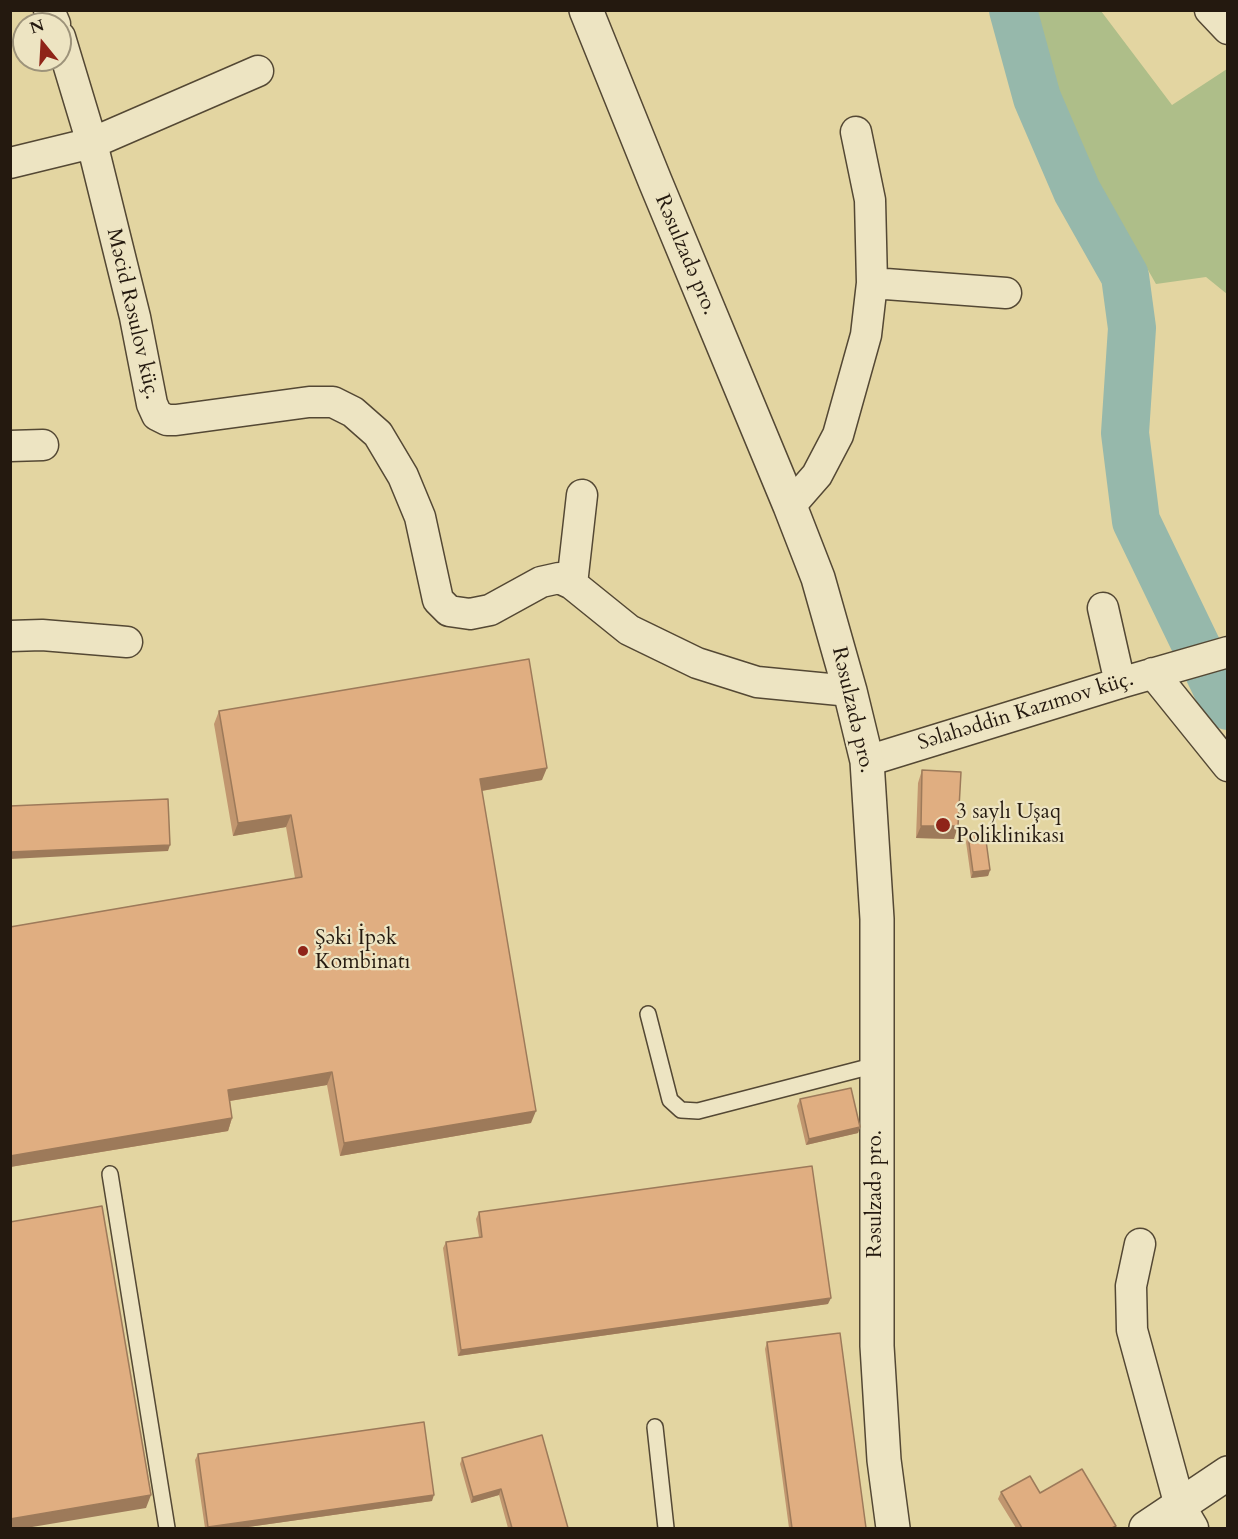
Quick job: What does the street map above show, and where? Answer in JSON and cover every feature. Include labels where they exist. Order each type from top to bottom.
[{"type":"street","name":"Rəsulzadə pro.","points":[[586,10],[818,578],[867,761],[877,919],[877,1346],[884,1460],[893,1528]]},
{"type":"street","points":[[1210,10],[1227,29]]},
{"type":"street","points":[[10,164],[92,142],[258,71]]},
{"type":"street","name":"Məcid Rəsulov küç.","points":[[71,72],[92,142],[135,317],[152,404],[157,415],[167,420],[176,420],[309,402],[333,402],[353,412],[378,434],[403,476],[420,518],[438,600],[449,611],[470,614],[490,610],[541,582],[560,578],[572,584]]},
{"type":"street","points":[[790,506],[817,475],[838,435],[866,335],[872,283],[870,200],[856,132]]},
{"type":"street","points":[[872,283],[1006,293]]},
{"type":"street","points":[[10,446],[43,445]]},
{"type":"street","points":[[582,495],[572,584],[629,630],[697,663],[757,682],[850,691]]},
{"type":"street","points":[[1103,608],[1120,683]]},
{"type":"street","points":[[10,636],[42,635],[128,642]]},
{"type":"street","name":"Səlahəddin Kazımov küç.","points":[[867,761],[1208,657]]},
{"type":"street","points":[[1154,674],[1227,766]]},
{"type":"street","points":[[1140,1244],[1131,1286],[1132,1329],[1187,1517]]},
{"type":"street","points":[[1146,1528],[1187,1517],[1227,1473]]},
{"type":"lane","points":[[648,1014],[670,1100],[681,1110],[698,1111],[876,1065]]},
{"type":"lane","points":[[110,1173],[167,1528]]},
{"type":"lane","points":[[655,1427],[666,1528]]},
{"type":"green space","points":[[1034,11],[1101,11],[1172,105],[1227,69],[1227,294],[1206,277],[1156,284],[1053,103]]},
{"type":"building","points":[[529,659],[547,768],[480,779],[536,1111],[344,1143],[332,1072],[228,1090],[232,1118],[10,1156],[10,927],[302,877],[291,815],[238,823],[219,711]]},
{"type":"building","points":[[922,770],[961,772],[958,826],[921,826]]},
{"type":"building","points":[[168,799],[170,845],[10,852],[10,806]]},
{"type":"building","points":[[985,833],[990,870],[973,872],[968,835]]},
{"type":"building","points":[[851,1088],[860,1127],[809,1139],[800,1099]]},
{"type":"building","points":[[812,1166],[831,1298],[461,1350],[446,1242],[482,1237],[479,1212]]},
{"type":"building","points":[[102,1206],[151,1495],[10,1519],[10,1222]]},
{"type":"building","points":[[840,1333],[866,1528],[792,1528],[767,1342]]},
{"type":"building","points":[[424,1422],[434,1495],[208,1527],[198,1454]]},
{"type":"building","points":[[542,1435],[568,1528],[512,1528],[501,1489],[473,1497],[462,1458]]},
{"type":"building","points":[[1082,1469],[1116,1526],[1112,1528],[1022,1528],[1001,1492],[1030,1476],[1040,1493]]},
{"type":"waterway","points":[[1013,10],[1037,98],[1077,191],[1125,276],[1132,328],[1125,433],[1136,521],[1218,691],[1228,706]]},
{"type":"place","name":"3 saylı Uşaq Poliklinikası","points":[[943,825]]},
{"type":"place","name":"Şəki İpək Kombinatı","points":[[303,951]]}]
